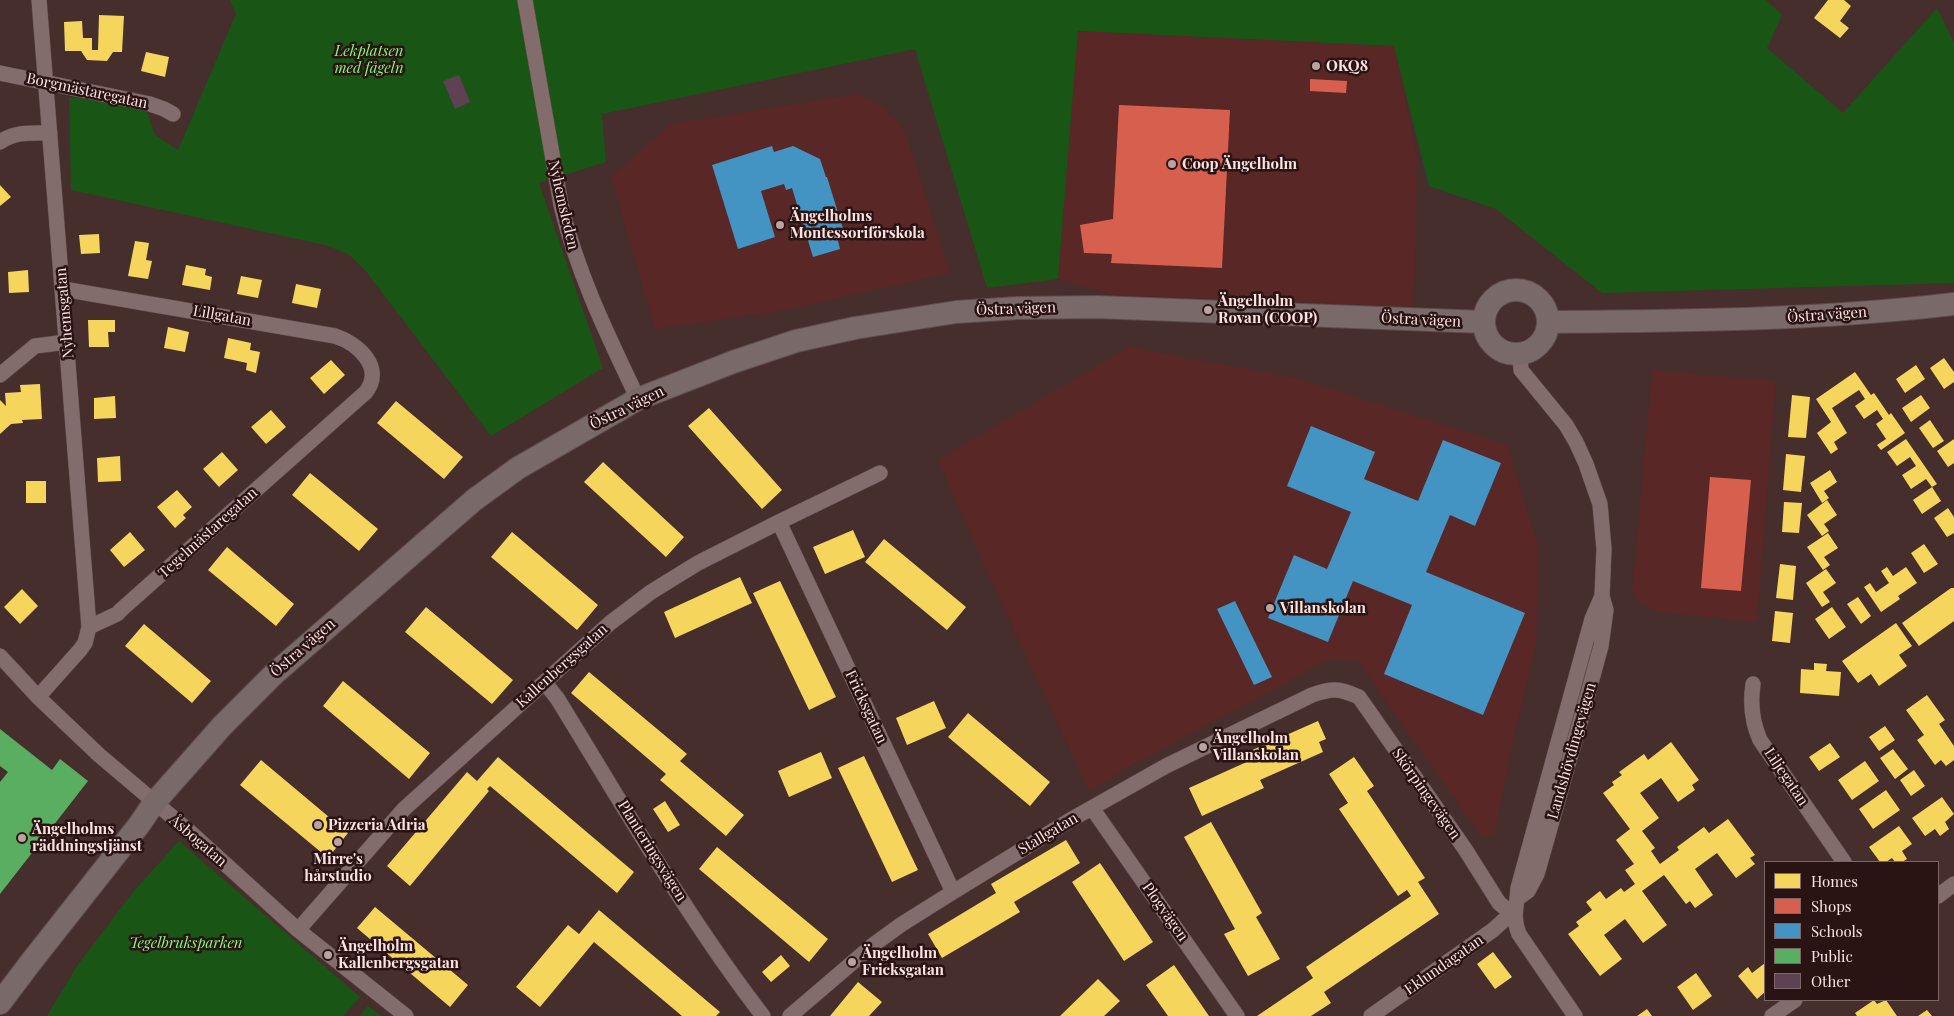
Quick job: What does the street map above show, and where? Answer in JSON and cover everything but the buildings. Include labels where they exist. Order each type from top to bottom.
[{"type":"main road","points":[[1512,290],[1528,292],[1542,302],[1547,311],[1549,322],[1546,334],[1540,344],[1531,351],[1509,354],[1499,350],[1491,342],[1486,333],[1484,322],[1486,311],[1492,301],[1501,293],[1512,290]]},
{"type":"main road","name":"Östra vägen","points":[[1549,322],[1766,319],[1895,311],[1954,304]]},
{"type":"main road","name":"Östra vägen","points":[[0,1003],[7,984],[31,962],[139,825],[154,803],[222,726],[274,674],[474,500],[518,468],[638,399],[733,362],[796,341],[907,318],[975,310],[1097,307],[1484,322]]},
{"type":"street","name":"Nyhemsgatan","points":[[39,0],[89,627]]},
{"type":"street","name":"Nyhemsleden","points":[[525,0],[554,168],[568,232],[591,296],[638,399]]},
{"type":"street","name":"Borgmästaregatan","points":[[0,73],[158,106],[173,114]]},
{"type":"street","points":[[0,142],[15,134],[50,133]]},
{"type":"street","name":"Lillgatan","points":[[63,289],[335,336],[348,340],[356,346],[370,364]]},
{"type":"street","points":[[0,375],[31,348],[39,345],[67,342]]},
{"type":"street","name":"Landshövdingevägen","points":[[1516,905],[1528,891],[1537,874],[1601,646],[1606,610],[1602,596],[1604,549],[1600,504],[1576,442],[1566,425],[1521,370],[1520,354]]},
{"type":"street","name":"Tegelmästaregatan","points":[[89,627],[117,614],[366,392],[372,380],[373,371],[370,364]]},
{"type":"street","name":"Kallenbergsgatan","points":[[298,930],[404,809],[610,623],[650,592],[698,563],[880,473]]},
{"type":"street","name":"Fricksgatan","points":[[779,522],[953,892]]},
{"type":"street","name":"Landshövdingevägen","points":[[1575,1016],[1519,934],[1515,924],[1516,905],[1518,888],[1592,619],[1602,596]]},
{"type":"street","points":[[38,697],[80,650],[85,643],[89,627]]},
{"type":"street","name":"Åsbogatan","points":[[0,656],[84,742],[190,832],[298,930],[406,1016]]},
{"type":"street","name":"Planteringsvägen","points":[[545,683],[557,698],[731,975],[763,1016]]},
{"type":"street","name":"Liljegatan","points":[[1754,684],[1751,706],[1760,740],[1843,861]]},
{"type":"street","name":"Stallgatan","points":[[790,1016],[873,945],[953,892],[1092,808],[1181,758],[1312,694],[1330,689]]},
{"type":"street","name":"Skörpingevägen","points":[[1330,689],[1344,690],[1359,697],[1465,849],[1499,902],[1505,908],[1516,905]]},
{"type":"street","name":"Plogvägen","points":[[1092,808],[1237,1016]]},
{"type":"street","points":[[1939,895],[1954,884]]},
{"type":"street","name":"Eklundagatan","points":[[1371,1016],[1493,930],[1516,905]]},
{"type":"street","points":[[1772,1016],[1794,1001]]},
{"type":"shaded area","points":[[1078,31],[1394,46],[1417,156],[1415,272],[1412,306],[1114,295],[1058,279]]},
{"type":"shaded area","name":"Ängelholms Montessoriförskola","points":[[858,94],[880,104],[905,131],[950,273],[786,310],[655,329],[611,177],[671,124]]},
{"type":"shaded area","name":"Villanskolan","points":[[1129,347],[1296,378],[1507,445],[1538,545],[1536,642],[1509,760],[1495,834],[1482,837],[1357,660],[1328,660],[1132,765],[1089,791],[988,574],[938,460]]},
{"type":"shaded area","points":[[1652,370],[1776,381],[1757,622],[1664,613],[1656,611],[1639,601],[1632,592]]},
{"type":"green space","name":"Lekplatsen med fågeln","points":[[230,0],[1766,0],[1782,15],[1767,48],[1843,113],[1937,8],[1954,43],[1954,283],[1602,293],[1496,209],[1429,186],[1394,46],[1078,31],[1058,279],[987,288],[915,49],[602,114],[606,162],[539,183],[603,368],[491,436],[365,270],[348,254],[325,245],[71,190],[69,97],[145,106],[155,135],[178,150],[236,14]]},
{"type":"green space","name":"Tegelbruksparken","points":[[179,841],[360,997],[343,1016],[47,1016],[77,966],[133,892]]},
{"type":"green space","points":[[368,1006],[381,1016],[360,1016]]},
{"type":"place","name":"OKQ8","points":[[1316,66]]},
{"type":"place","name":"Coop Ängelholm","points":[[1172,164]]},
{"type":"place","name":"Ängelholms Montessoriförskola","points":[[780,225]]},
{"type":"place","name":"Ängelholm Rovan (COOP)","points":[[1208,310]]},
{"type":"place","name":"Villanskolan","points":[[1270,608]]},
{"type":"place","name":"Ängelholm Villanskolan","points":[[1203,747]]},
{"type":"place","name":"Pizzeria Adria","points":[[318,825]]},
{"type":"place","name":"Ängelholms räddningstjänst","points":[[22,838]]},
{"type":"place","name":"Mirre's hårstudio","points":[[338,842]]},
{"type":"place","name":"Ängelholm Kallenbergsgatan","points":[[328,955]]},
{"type":"place","name":"Ängelholm Fricksgatan","points":[[852,962]]}]
